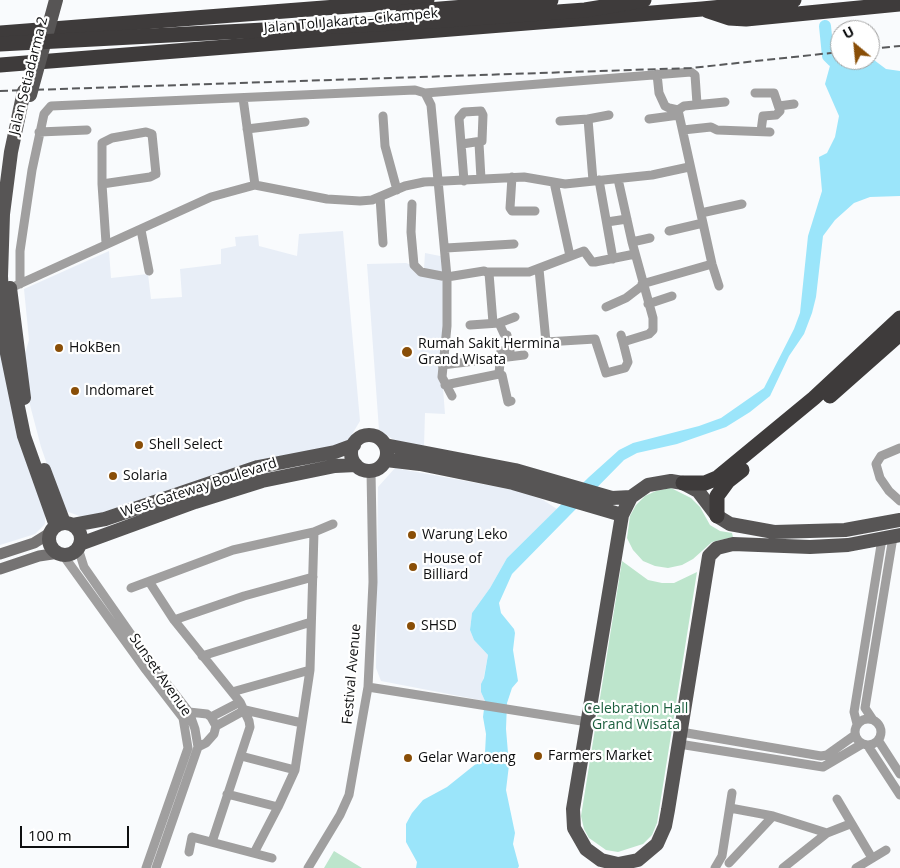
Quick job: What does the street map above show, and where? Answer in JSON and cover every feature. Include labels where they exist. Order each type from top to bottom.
[{"type":"highway","points":[[286,11],[362,0]]},
{"type":"highway","name":"Jalan Tol Jakarta–Cikampek","points":[[0,35],[427,0]]},
{"type":"highway","points":[[0,35],[424,11],[551,0]]},
{"type":"highway","points":[[0,44],[433,21],[585,10],[644,0]]},
{"type":"highway","name":"Jalan Tol Jakarta–Cikampek","points":[[0,65],[794,0]]},
{"type":"highway","points":[[702,9],[729,18],[746,19],[900,4]]},
{"type":"highway","points":[[842,372],[900,306]]},
{"type":"highway","points":[[683,483],[705,483],[717,478],[814,398],[900,318]]},
{"type":"highway","points":[[717,516],[717,496],[728,482],[900,334]]},
{"type":"highway","points":[[868,363],[900,344]]},
{"type":"main road","name":"Jalan Setiadarma 2","points":[[7,295],[0,276],[3,214],[8,170],[48,0]]},
{"type":"main road","name":"Jalan Setiadarma 2","points":[[7,295],[12,191],[27,93],[56,0]]},
{"type":"main road","points":[[7,295],[2,336],[24,436],[61,527]]},
{"type":"main road","points":[[7,295],[29,421],[61,527],[52,547],[61,554]]},
{"type":"main road","points":[[368,436],[378,438],[385,445],[387,452],[386,460],[380,467],[371,471],[356,465],[352,455],[354,445],[359,439],[368,436]]},
{"type":"main road","name":"West Gateway Boulevard","points":[[79,546],[258,467],[335,452],[354,445]]},
{"type":"main road","points":[[385,445],[612,498],[630,496],[643,487],[660,482],[683,483],[698,491],[717,516],[730,524],[774,532],[846,530],[900,520]]},
{"type":"main road","points":[[386,460],[514,476],[622,515]]},
{"type":"main road","name":"West Gateway Boulevard","points":[[0,554],[34,543],[61,527],[105,519],[291,473],[335,466],[356,465]]},
{"type":"main road","points":[[630,496],[622,515],[573,809],[574,828],[586,849],[600,864],[635,864],[657,844],[665,826],[709,556],[717,548],[732,544],[810,547],[848,545],[891,537]]},
{"type":"main road","points":[[0,569],[39,556],[72,553],[79,546],[80,532],[61,527]]},
{"type":"main road","points":[[34,543],[40,548],[39,556]]},
{"type":"street","points":[[7,295],[23,232],[39,132],[46,110],[51,106],[415,90],[425,93],[693,72],[697,104]]},
{"type":"street","points":[[657,74],[662,100],[669,108],[678,112]]},
{"type":"street","points":[[425,93],[431,105],[446,248],[447,326],[442,377],[452,396]]},
{"type":"street","points":[[683,130],[711,127],[717,130],[766,132],[763,116],[778,115],[779,106],[774,93],[755,93]]},
{"type":"street","points":[[243,98],[255,185]]},
{"type":"street","points":[[649,119],[678,112],[684,106],[725,102]]},
{"type":"street","points":[[779,106],[794,104]]},
{"type":"street","points":[[462,144],[479,143],[484,138],[483,115],[478,110],[461,114],[462,144],[464,181]]},
{"type":"street","points":[[678,112],[689,167],[719,286]]},
{"type":"street","points":[[560,121],[609,115]]},
{"type":"street","points":[[383,116],[385,146],[398,190]]},
{"type":"street","points":[[588,119],[596,180],[607,222],[613,259]]},
{"type":"street","points":[[247,128],[305,122]]},
{"type":"street","points":[[39,132],[87,130]]},
{"type":"street","points":[[102,184],[150,177],[156,174],[152,134],[146,132],[103,142],[102,184],[106,243]]},
{"type":"street","points":[[479,143],[480,179]]},
{"type":"street","points":[[7,295],[106,243],[141,230],[211,197],[255,185],[346,201],[360,201],[380,198],[411,185],[438,181],[512,177],[536,178],[565,184],[652,175],[689,167]]},
{"type":"street","points":[[512,177],[510,208],[512,211],[534,211]]},
{"type":"street","points":[[539,269],[542,342],[595,339],[606,373],[625,368],[628,362],[622,338],[652,332],[653,318],[642,284],[618,179]]},
{"type":"street","points":[[554,182],[570,256]]},
{"type":"street","points":[[380,198],[383,243]]},
{"type":"street","points":[[412,204],[411,232],[414,265],[420,272],[447,277],[487,272],[526,272],[539,269],[584,251],[592,262],[635,254]]},
{"type":"street","points":[[701,212],[742,204]]},
{"type":"street","points":[[607,222],[626,218]]},
{"type":"street","points":[[669,231],[703,223]]},
{"type":"street","points":[[141,230],[149,271]]},
{"type":"street","points":[[632,242],[650,238]]},
{"type":"street","points":[[446,248],[514,244]]},
{"type":"street","points":[[606,307],[626,298],[642,284],[712,264]]},
{"type":"street","points":[[487,272],[491,280],[496,323],[507,336],[510,346],[510,351],[502,352],[500,374],[502,375],[508,402],[511,401]]},
{"type":"street","points":[[648,304],[672,296]]},
{"type":"street","points":[[470,325],[496,323],[515,317]]},
{"type":"street","points":[[442,365],[524,355]]},
{"type":"street","points":[[445,385],[500,374]]},
{"type":"street","points":[[900,448],[881,456],[876,464],[880,478],[889,491],[900,501]]},
{"type":"street","name":"Festival Avenue","points":[[308,868],[340,815],[349,795],[368,687],[374,582],[371,471]]},
{"type":"street","points":[[131,588],[150,583],[233,550],[314,532],[333,524]]},
{"type":"street","points":[[254,853],[278,807],[294,770],[310,670],[314,532]]},
{"type":"street","points":[[891,537],[865,708],[881,729],[878,740],[900,774]]},
{"type":"street","points":[[680,738],[821,756],[855,735],[857,724],[854,712],[891,537]]},
{"type":"street","name":"Sunset Avenue","points":[[79,546],[84,567],[151,663],[189,712],[198,746]]},
{"type":"street","name":"Sunset Avenue","points":[[61,554],[183,718],[188,748],[146,868]]},
{"type":"street","points":[[174,620],[244,596],[313,577]]},
{"type":"street","points":[[150,583],[174,620],[242,706],[250,727],[212,842]]},
{"type":"street","points":[[202,656],[311,622]]},
{"type":"street","points":[[232,692],[310,670]]},
{"type":"street","points":[[368,687],[588,722]]},
{"type":"street","points":[[212,718],[242,706],[302,723]]},
{"type":"street","points":[[156,868],[198,746],[206,743],[214,734],[216,726],[242,706]]},
{"type":"street","points":[[189,712],[207,714],[212,718],[216,726]]},
{"type":"street","points":[[857,724],[868,719],[874,720]]},
{"type":"street","points":[[855,735],[865,745],[900,795]]},
{"type":"street","points":[[680,738],[823,767],[878,740]]},
{"type":"street","points":[[241,756],[294,770]]},
{"type":"street","points":[[715,868],[722,856],[732,793]]},
{"type":"street","points":[[227,794],[278,807]]},
{"type":"street","points":[[836,799],[872,858]]},
{"type":"street","points":[[730,808],[772,816],[827,833]]},
{"type":"street","points":[[722,856],[732,865],[772,816]]},
{"type":"street","points":[[783,868],[827,833],[850,824]]},
{"type":"street","points":[[189,852],[192,836],[272,858]]},
{"type":"street","points":[[856,868],[886,850]]},
{"type":"shaded area","points":[[343,231],[360,421],[348,441],[337,447],[233,470],[85,518],[63,510],[41,447],[30,405],[23,360],[29,340],[24,289],[109,251],[111,278],[148,274],[151,299],[182,297],[180,269],[221,264],[221,249],[236,246],[235,237],[258,235],[259,246],[297,256],[299,234]]},
{"type":"shaded area","name":"Rumah Sakit Hermina Grand Wisata","points":[[425,253],[445,257],[443,388],[445,414],[425,413],[424,446],[397,442],[379,430],[367,264],[406,263],[424,269]]},
{"type":"shaded area","points":[[0,344],[45,515],[45,524],[35,534],[0,545]]},
{"type":"shaded area","points":[[395,468],[520,491],[543,500],[557,509],[507,558],[490,588],[472,613],[470,630],[474,640],[488,655],[481,692],[485,701],[381,681],[376,668],[378,487]]},
{"type":"green space","points":[[671,488],[691,498],[700,507],[710,525],[720,531],[732,533],[733,537],[712,542],[693,559],[682,565],[668,568],[655,566],[643,561],[633,550],[627,538],[630,516],[636,505],[645,496],[656,491]]},
{"type":"green space","name":"Celebration Hall Grand Wisata","points":[[622,561],[648,580],[662,583],[674,583],[697,572],[657,823],[652,835],[643,844],[618,852],[606,850],[589,838],[584,829],[581,816]]},
{"type":"green space","points":[[334,851],[362,868],[324,868]]},
{"type":"water","points":[[880,64],[886,69],[900,71],[900,196],[870,197],[854,203],[835,220],[823,236],[816,297],[812,313],[804,334],[789,356],[770,396],[750,412],[726,427],[677,444],[637,453],[624,460],[512,574],[499,603],[501,613],[515,633],[513,650],[518,681],[512,688],[507,703],[506,729],[509,765],[506,790],[515,833],[513,844],[519,866],[518,868],[416,868],[417,862],[406,842],[406,824],[412,813],[423,800],[447,787],[477,763],[485,753],[486,734],[483,717],[485,701],[481,692],[481,684],[484,678],[488,655],[474,640],[470,630],[472,613],[490,588],[507,558],[619,450],[633,443],[699,426],[721,418],[764,388],[794,329],[800,313],[808,236],[822,191],[819,157],[827,153],[835,137],[839,116],[825,84],[830,66],[830,70],[880,70]]},
{"type":"waterway","points":[[825,26],[828,56],[830,58]]},
{"type":"railway","points":[[880,48],[900,46]]},
{"type":"railway","points":[[0,91],[691,68],[830,53]]},
{"type":"place","name":"HokBen","points":[[59,348]]},
{"type":"place","name":"Rumah Sakit Hermina Grand Wisata","points":[[407,352]]},
{"type":"place","name":"Indomaret","points":[[75,391]]},
{"type":"place","name":"Shell Select","points":[[139,445]]},
{"type":"place","name":"Solaria","points":[[113,476]]},
{"type":"place","name":"Warung Leko","points":[[412,535]]},
{"type":"place","name":"House of Billiard","points":[[413,567]]},
{"type":"place","name":"SHSD","points":[[411,626]]},
{"type":"place","name":"Farmers Market","points":[[538,756]]},
{"type":"place","name":"Gelar Waroeng","points":[[408,758]]}]
